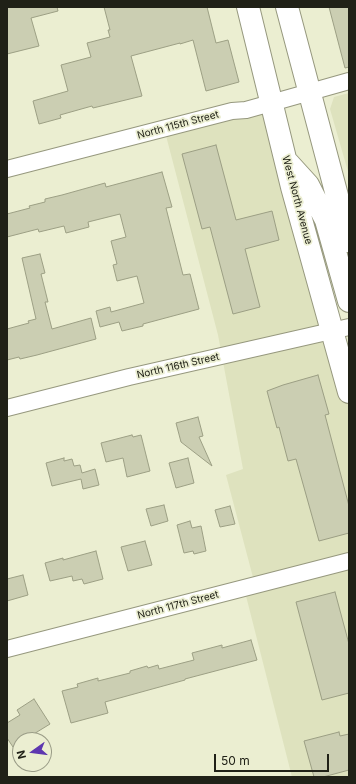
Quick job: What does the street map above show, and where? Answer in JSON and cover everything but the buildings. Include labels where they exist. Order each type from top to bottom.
[{"type":"main road","name":"West North Avenue","points":[[248,7],[286,161],[344,333],[349,392]]},
{"type":"main road","points":[[287,7],[349,241]]},
{"type":"main road","points":[[286,161],[308,185],[326,220],[349,301]]},
{"type":"street","name":"North 115th Street","points":[[7,169],[232,111],[246,110],[349,81]]},
{"type":"street","name":"North 116th Street","points":[[7,408],[129,376],[344,333]]},
{"type":"street","name":"North 117th Street","points":[[11,650],[349,561]]},
{"type":"shaded area","points":[[349,93],[349,175],[330,109],[334,97]]},
{"type":"shaded area","points":[[271,103],[349,392],[349,777],[292,777],[244,588],[255,585],[226,475],[243,469],[218,335],[164,128]]}]
